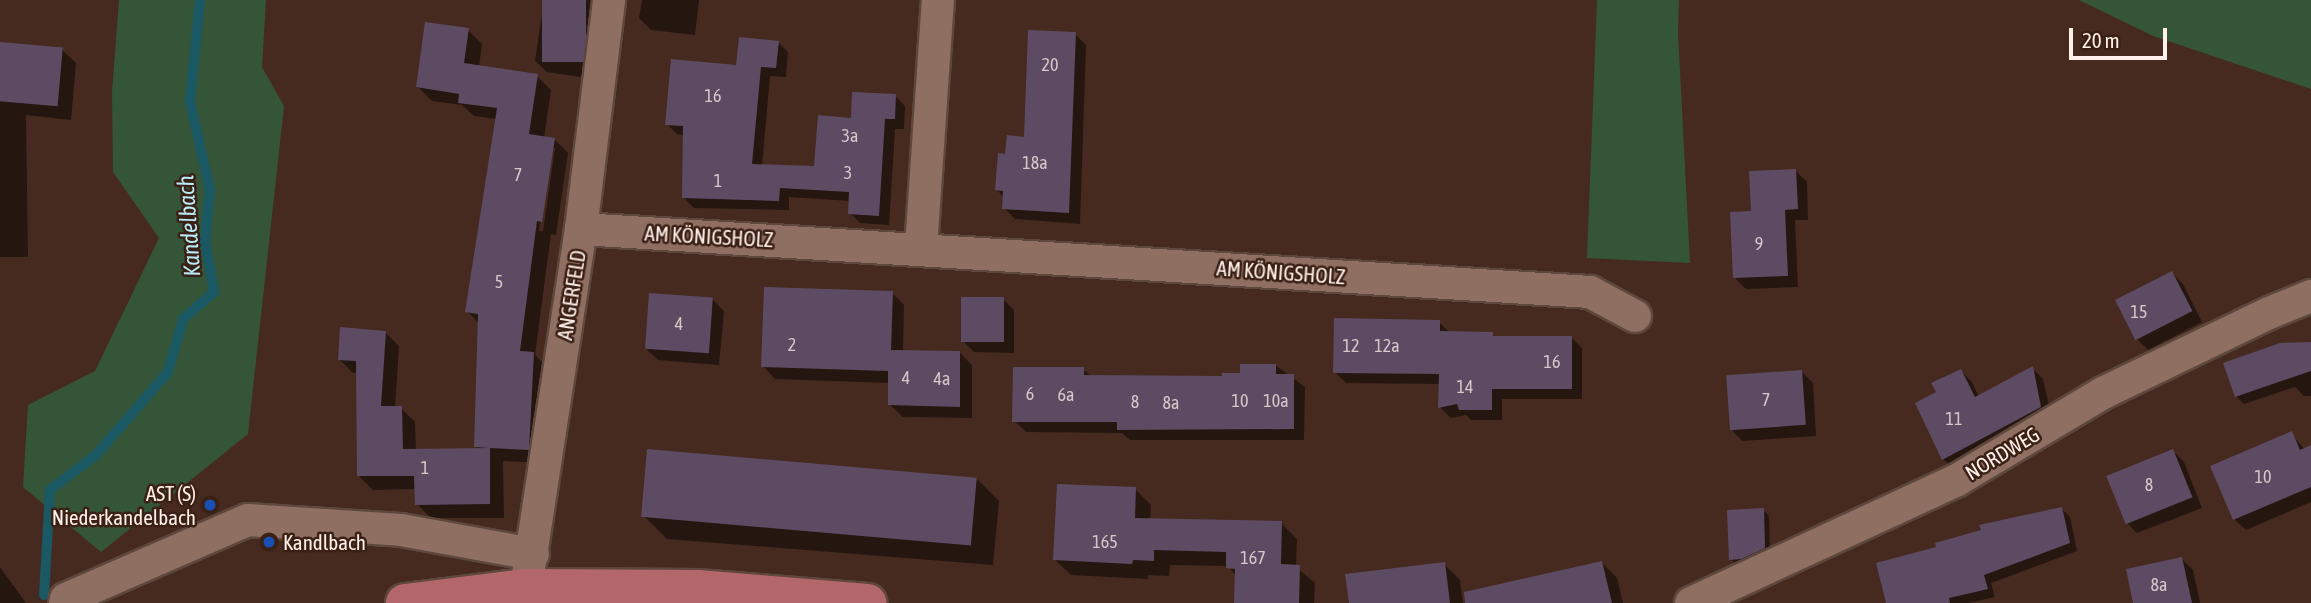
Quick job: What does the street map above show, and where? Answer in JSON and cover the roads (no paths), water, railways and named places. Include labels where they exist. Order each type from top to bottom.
[{"type":"main road","points":[[405,603],[529,571],[867,603]]},
{"type":"street","name":"ANGERFELD","points":[[529,571],[581,229],[609,0]]},
{"type":"street","points":[[921,248],[938,0]]},
{"type":"street","name":"AM KÖNIGSHOLZ","points":[[581,229],[921,248],[1590,292],[1635,317]]},
{"type":"street","name":"NORDWEG","points":[[1691,603],[1957,480],[2104,393],[2269,313],[2311,296]]},
{"type":"street","points":[[65,603],[65,600],[248,520],[401,530],[529,571]]},
{"type":"waterway","name":"Kandelbach","points":[[44,595],[50,490],[96,455],[168,372],[183,319],[214,292],[205,240],[210,190],[190,102],[200,0]]},
{"type":"place","name":"AST (S) Niederkandelbach","points":[[210,505]]},
{"type":"place","name":"Kandlbach","points":[[269,542]]}]
